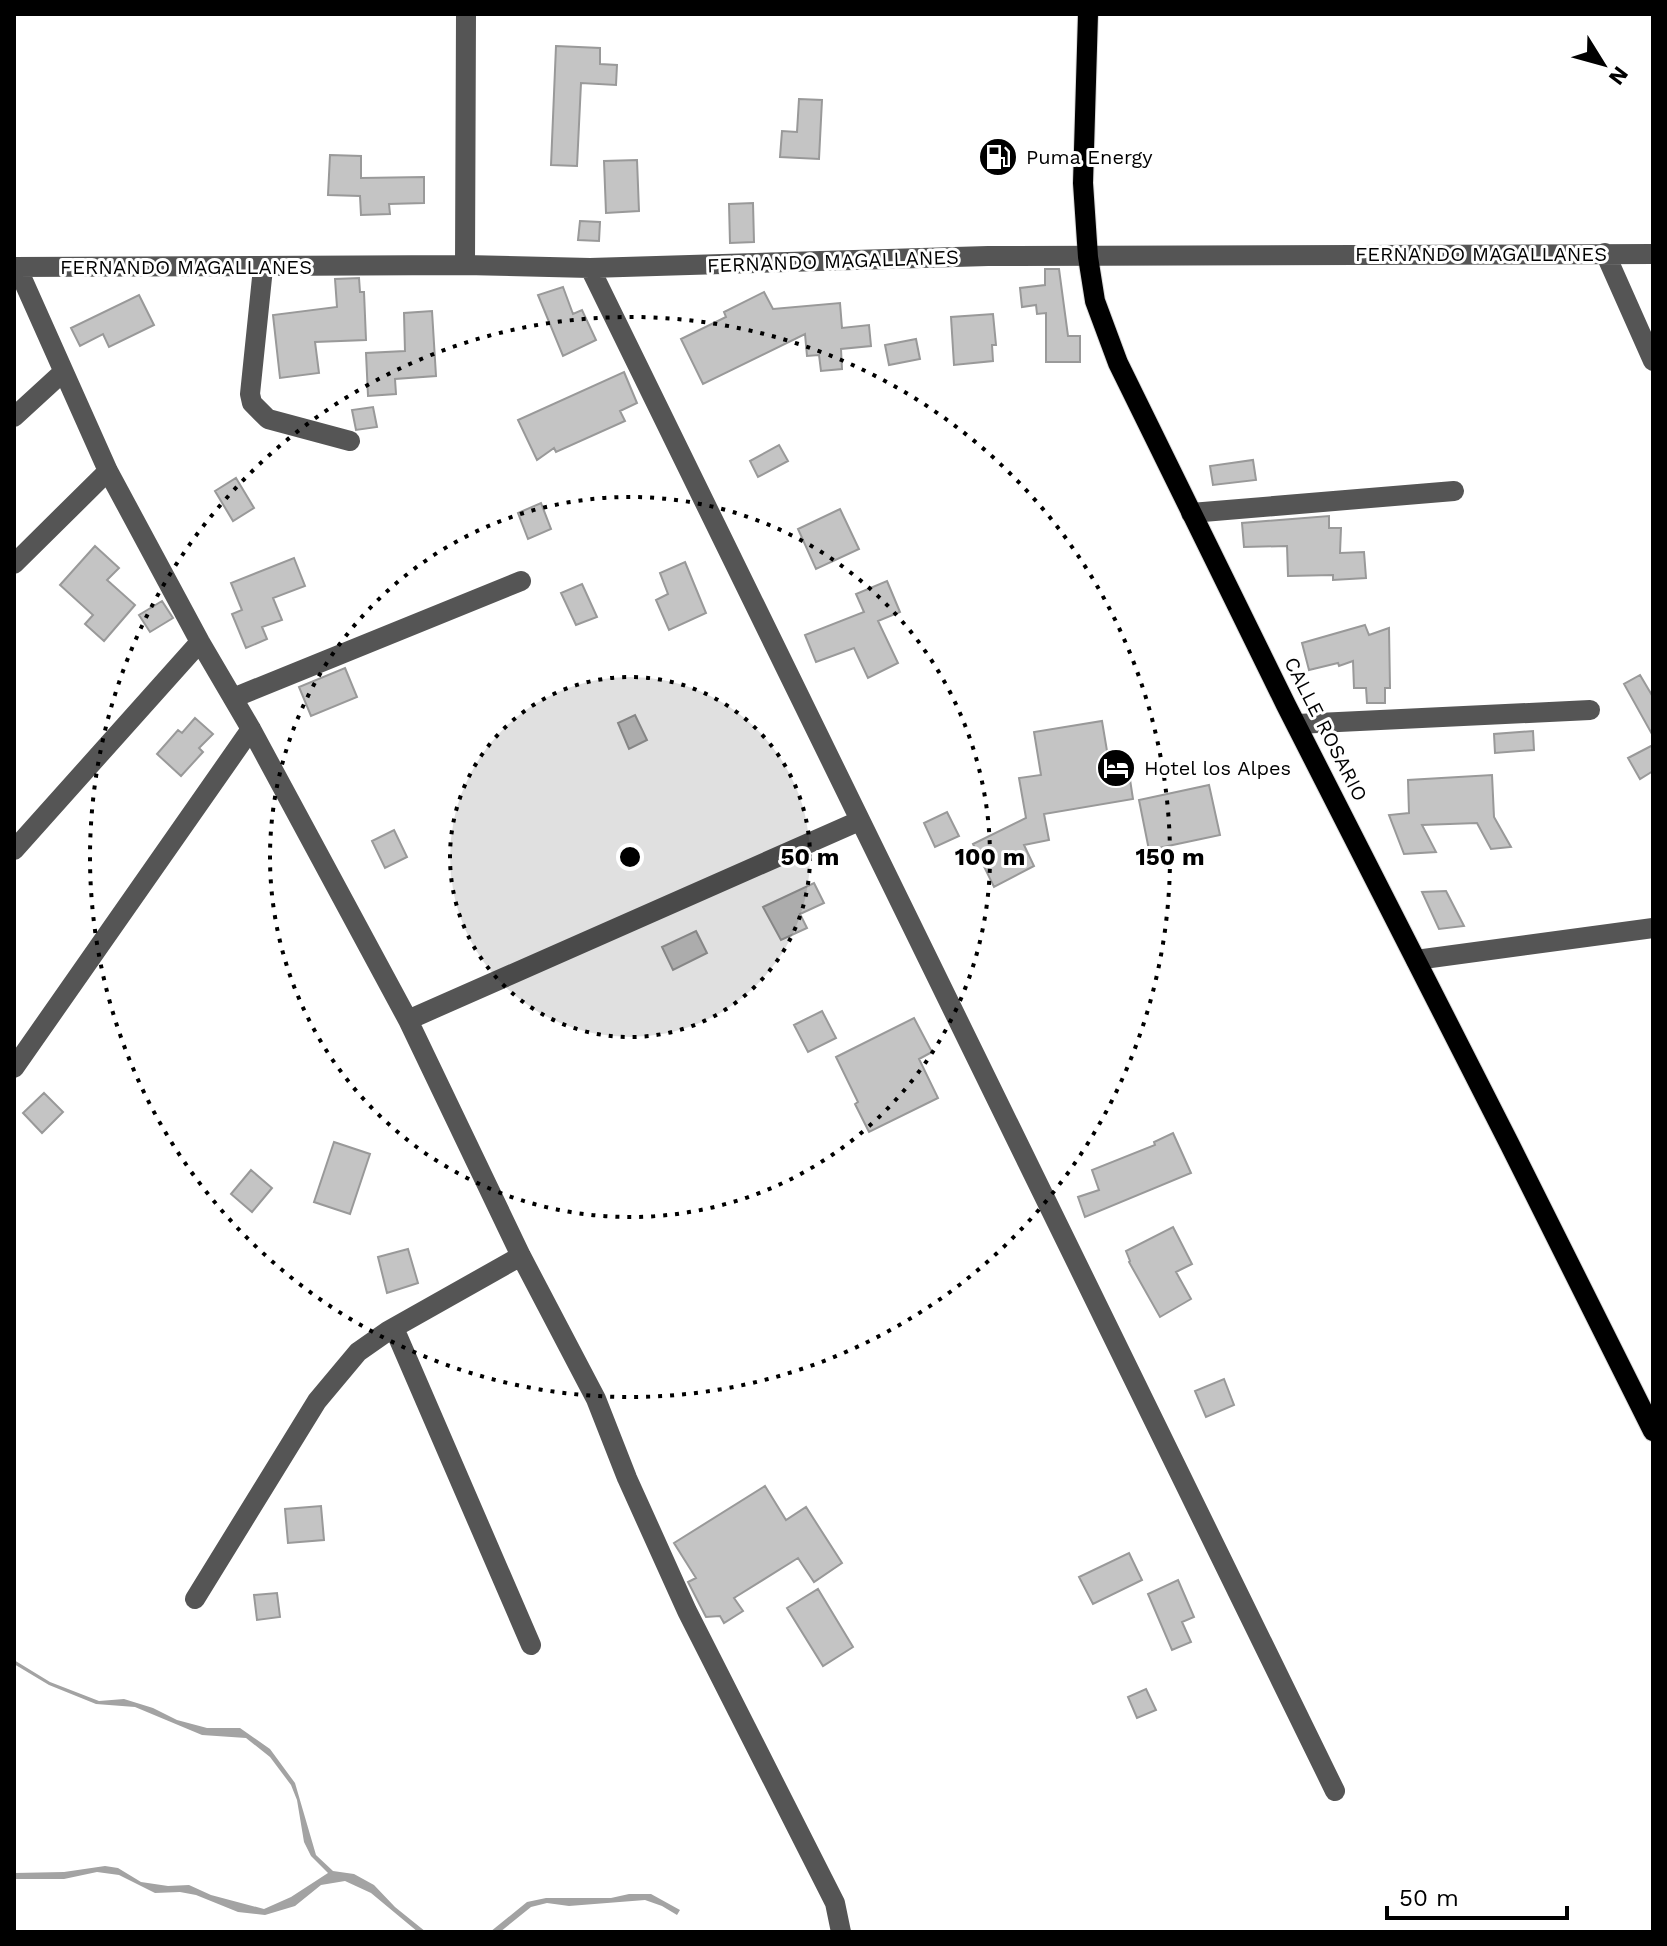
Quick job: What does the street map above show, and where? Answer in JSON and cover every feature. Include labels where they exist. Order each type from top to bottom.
[{"type":"main road","name":"CALLE ROSARIO","points":[[1088,14],[1083,183],[1088,257],[1095,301],[1118,363],[1653,1431]]},
{"type":"street","points":[[465,265],[466,14]]},
{"type":"street","points":[[1605,253],[1653,361]]},
{"type":"street","name":"FERNANDO MAGALLANES","points":[[15,267],[465,265],[590,268],[988,256],[1653,254]]},
{"type":"street","points":[[15,267],[108,471],[408,1020],[521,1256],[596,1399],[627,1478],[687,1611],[835,1903],[841,1932]]},
{"type":"street","points":[[263,268],[250,394],[252,403],[268,419],[350,441]]},
{"type":"street","points":[[590,268],[1335,1791]]},
{"type":"street","points":[[14,417],[62,373]]},
{"type":"street","points":[[14,564],[108,471]]},
{"type":"street","points":[[1191,513],[1454,491]]},
{"type":"street","points":[[233,698],[521,581]]},
{"type":"street","points":[[14,850],[200,642]]},
{"type":"street","points":[[1297,724],[1590,710]]},
{"type":"street","points":[[14,1068],[251,729]]},
{"type":"street","points":[[408,1020],[859,821]]},
{"type":"street","points":[[1416,960],[1653,928]]},
{"type":"street","points":[[195,1599],[317,1401],[358,1352],[394,1328],[521,1256]]},
{"type":"street","points":[[394,1328],[531,1645]]},
{"type":"shaded area","points":[[14,1660],[50,1682],[99,1701],[124,1699],[207,1728],[240,1728],[270,1749],[295,1783],[316,1855],[333,1871],[354,1874],[374,1885],[426,1932],[418,1932],[371,1893],[345,1881],[321,1885],[295,1906],[265,1915],[238,1912],[196,1895],[155,1893],[119,1875],[97,1872],[64,1879],[14,1879],[14,1873],[64,1872],[105,1866],[118,1868],[141,1882],[189,1885],[211,1895],[264,1909],[291,1897],[328,1873],[311,1856],[304,1842],[297,1800],[291,1785],[270,1757],[246,1738],[202,1735],[135,1707],[96,1704],[49,1685],[14,1664]]},
{"type":"shaded area","points":[[651,1894],[680,1910],[677,1915],[645,1900],[569,1906],[547,1903],[531,1907],[500,1932],[490,1932],[527,1902],[546,1898],[611,1898]]},
{"type":"building","points":[[556,46],[600,48],[600,64],[617,65],[616,85],[581,83],[577,166],[551,165]]},
{"type":"building","points":[[799,99],[822,100],[819,159],[780,157],[782,131],[797,132]]},
{"type":"building","points":[[330,155],[361,156],[361,178],[424,177],[424,203],[389,204],[390,214],[361,215],[360,196],[328,195]]},
{"type":"building","points":[[637,160],[639,211],[606,213],[604,161]]},
{"type":"building","points":[[753,203],[754,242],[730,243],[729,204]]},
{"type":"building","points":[[580,221],[600,222],[599,241],[578,240]]},
{"type":"building","points":[[1045,269],[1059,269],[1068,336],[1080,336],[1080,362],[1046,362],[1046,313],[1037,314],[1036,305],[1022,307],[1020,288],[1045,285]]},
{"type":"building","points":[[359,278],[360,292],[364,292],[366,340],[315,342],[319,373],[280,378],[273,315],[337,307],[335,279]]},
{"type":"building","points":[[563,287],[573,314],[582,310],[596,340],[563,356],[538,295]]},
{"type":"building","points":[[764,292],[773,309],[840,303],[842,328],[869,325],[871,346],[841,349],[842,369],[821,371],[819,355],[807,356],[805,334],[703,384],[681,339],[726,317],[724,312]]},
{"type":"building","points":[[139,295],[154,325],[109,347],[103,334],[80,346],[71,328]]},
{"type":"building","points":[[432,311],[436,376],[395,379],[396,394],[368,396],[366,353],[405,351],[404,313]]},
{"type":"building","points":[[993,314],[996,345],[992,345],[993,361],[954,365],[951,317]]},
{"type":"building","points":[[916,339],[920,359],[889,365],[885,345]]},
{"type":"building","points":[[624,372],[637,403],[620,411],[625,421],[556,452],[554,448],[537,460],[518,420]]},
{"type":"building","points":[[373,407],[377,427],[356,430],[352,410]]},
{"type":"building","points":[[779,445],[788,461],[758,477],[750,461]]},
{"type":"building","points":[[1253,460],[1256,480],[1213,485],[1210,466]]},
{"type":"building","points":[[236,478],[254,508],[233,521],[215,491]]},
{"type":"building","points":[[541,503],[551,529],[528,539],[518,513]]},
{"type":"building","points":[[840,509],[859,549],[816,569],[798,529]]},
{"type":"building","points":[[1329,516],[1329,528],[1341,528],[1340,553],[1364,552],[1366,578],[1333,580],[1333,575],[1288,576],[1287,546],[1244,547],[1242,523]]},
{"type":"building","points":[[95,546],[119,568],[107,580],[135,605],[104,641],[85,624],[93,615],[60,585]]},
{"type":"building","points":[[294,558],[305,586],[273,598],[282,620],[262,627],[267,639],[246,648],[232,614],[242,610],[231,583]]},
{"type":"building","points":[[685,562],[706,613],[669,630],[656,600],[668,594],[660,573]]},
{"type":"building","points":[[887,581],[900,612],[878,621],[898,663],[868,678],[854,648],[816,662],[805,635],[864,612],[856,594]]},
{"type":"building","points":[[582,584],[597,617],[576,625],[561,593]]},
{"type":"building","points":[[162,601],[173,618],[150,632],[139,615]]},
{"type":"building","points":[[1365,625],[1369,635],[1389,628],[1390,688],[1385,688],[1385,703],[1367,703],[1366,688],[1354,688],[1353,661],[1309,670],[1302,643]]},
{"type":"building","points":[[345,668],[357,697],[311,716],[299,687]]},
{"type":"building","points":[[1640,675],[1653,697],[1653,736],[1624,684]]},
{"type":"building","points":[[635,715],[647,740],[629,749],[618,723]]},
{"type":"building","points":[[195,718],[213,734],[199,748],[203,752],[181,776],[157,754],[178,730],[182,733]]},
{"type":"building","points":[[1102,721],[1109,763],[1127,760],[1133,799],[1044,814],[1049,840],[1024,845],[1034,866],[994,887],[973,844],[1026,818],[1019,778],[1041,775],[1034,732]]},
{"type":"building","points":[[1533,731],[1534,750],[1495,753],[1494,734]]},
{"type":"building","points":[[1653,745],[1653,771],[1640,779],[1628,758]]},
{"type":"building","points":[[1492,775],[1494,817],[1511,847],[1491,849],[1477,823],[1422,825],[1436,852],[1404,854],[1389,815],[1409,813],[1408,780]]},
{"type":"building","points":[[1209,785],[1220,835],[1149,850],[1139,800]]},
{"type":"building","points":[[947,812],[959,836],[935,847],[924,823]]},
{"type":"building","points":[[394,830],[407,857],[385,868],[372,841]]},
{"type":"building","points":[[814,883],[824,903],[800,914],[807,928],[781,940],[763,907]]},
{"type":"building","points":[[1446,891],[1464,926],[1439,929],[1422,892]]},
{"type":"building","points":[[696,931],[707,953],[673,970],[662,947]]},
{"type":"building","points":[[822,1011],[836,1038],[808,1052],[794,1025]]},
{"type":"building","points":[[914,1018],[932,1052],[919,1059],[938,1098],[869,1132],[836,1057]]},
{"type":"building","points":[[44,1093],[63,1112],[42,1133],[23,1113]]},
{"type":"building","points":[[1173,1133],[1191,1173],[1085,1217],[1078,1197],[1099,1190],[1092,1170],[1155,1145],[1154,1142]]},
{"type":"building","points":[[334,1142],[370,1154],[350,1214],[314,1202]]},
{"type":"building","points":[[251,1170],[272,1188],[252,1212],[231,1194]]},
{"type":"building","points":[[1173,1227],[1192,1264],[1176,1272],[1191,1299],[1160,1317],[1126,1251]]},
{"type":"building","points":[[408,1249],[418,1283],[387,1293],[378,1257]]},
{"type":"building","points":[[1224,1379],[1234,1405],[1206,1417],[1195,1391]]},
{"type":"building","points":[[765,1486],[786,1520],[806,1507],[842,1563],[814,1582],[798,1558],[734,1598],[743,1611],[724,1623],[720,1616],[706,1617],[688,1582],[696,1578],[674,1543]]},
{"type":"building","points":[[321,1506],[324,1540],[288,1543],[285,1509]]},
{"type":"building","points":[[1129,1553],[1142,1580],[1093,1604],[1079,1577]]},
{"type":"building","points":[[1178,1580],[1194,1617],[1182,1622],[1191,1642],[1172,1650],[1148,1594]]},
{"type":"building","points":[[818,1589],[853,1647],[823,1666],[787,1608]]},
{"type":"building","points":[[277,1593],[280,1617],[257,1620],[254,1595]]},
{"type":"building","points":[[1146,1689],[1156,1710],[1137,1718],[1128,1697]]},
{"type":"place","name":"Puma Energy","points":[[998,157]]},
{"type":"place","name":"Hotel los Alpes","points":[[1116,768]]}]
